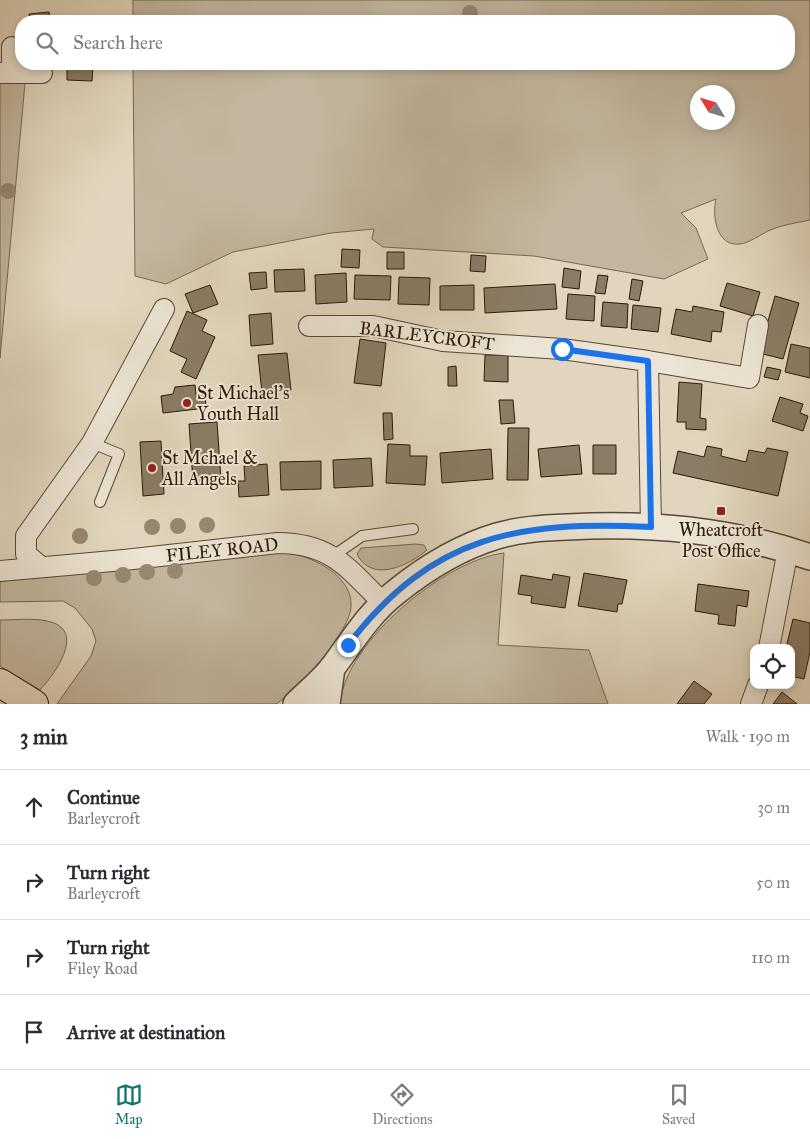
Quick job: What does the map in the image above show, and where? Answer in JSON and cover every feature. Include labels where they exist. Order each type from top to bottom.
[{"type":"street","points":[[12,47],[6,73],[42,73]]},
{"type":"street","points":[[40,566],[26,554],[26,536],[92,442],[164,309]]},
{"type":"street","name":"BARLEYCROFT","points":[[309,326],[373,326],[443,342],[562,349],[749,378],[758,325]]},
{"type":"street","points":[[648,361],[651,527]]},
{"type":"street","points":[[296,704],[332,668],[364,623],[383,603],[425,570],[445,558],[499,535],[550,528],[605,525],[714,531],[799,554],[770,644]]},
{"type":"street","name":"FILEY ROAD","points":[[0,570],[124,560],[278,543],[300,543],[333,556],[383,603]]},
{"type":"street","points":[[327,704],[332,668]]},
{"type":"street","points":[[751,704],[757,689]]},
{"type":"lane","points":[[92,442],[119,454],[100,502]]},
{"type":"lane","points":[[333,556],[362,536],[413,529]]},
{"type":"shaded area","points":[[133,0],[810,0],[810,220],[773,229],[751,241],[732,244],[721,235],[718,229],[715,213],[716,199],[681,213],[696,228],[708,259],[664,279],[534,256],[383,247],[372,239],[374,229],[331,233],[233,252],[166,284],[135,276],[133,70],[795,70],[795,15],[133,15]]},
{"type":"shaded area","points":[[0,83],[25,83],[0,358]]},
{"type":"shaded area","points":[[424,545],[427,550],[411,561],[391,569],[381,570],[372,568],[364,563],[357,554],[361,548]]},
{"type":"shaded area","points":[[271,553],[298,555],[326,567],[342,581],[351,598],[348,619],[332,646],[297,687],[276,704],[57,704],[91,656],[96,641],[92,629],[75,608],[63,601],[0,602],[0,575]]},
{"type":"shaded area","points":[[504,553],[498,645],[589,650],[608,704],[340,704],[346,680],[359,655],[402,608],[454,571],[480,559]]},
{"type":"shaded area","points":[[27,619],[48,621],[63,629],[66,637],[66,646],[63,656],[52,675],[40,690],[0,666],[0,620]]},
{"type":"building","points":[[49,12],[49,15],[29,15]]},
{"type":"building","points":[[67,70],[93,70],[92,81],[67,80]]},
{"type":"building","points":[[342,249],[360,250],[359,268],[341,267]]},
{"type":"building","points":[[387,252],[404,252],[404,269],[387,269]]},
{"type":"building","points":[[471,255],[486,256],[485,272],[470,271]]},
{"type":"building","points":[[564,268],[581,271],[579,289],[562,287]]},
{"type":"building","points":[[304,269],[305,291],[275,292],[274,270]]},
{"type":"building","points":[[266,272],[267,288],[251,290],[249,273]]},
{"type":"building","points":[[346,273],[347,302],[316,304],[315,275]]},
{"type":"building","points":[[355,275],[391,276],[390,300],[354,299]]},
{"type":"building","points":[[598,275],[608,276],[605,294],[595,293]]},
{"type":"building","points":[[399,277],[430,278],[429,305],[398,304]]},
{"type":"building","points":[[632,279],[643,281],[639,301],[629,299]]},
{"type":"building","points":[[727,283],[760,292],[753,316],[720,306]]},
{"type":"building","points":[[555,284],[557,309],[485,313],[484,288]]},
{"type":"building","points":[[210,285],[218,304],[193,313],[185,294]]},
{"type":"building","points":[[474,285],[474,310],[440,310],[440,286]]},
{"type":"building","points":[[568,294],[595,296],[594,321],[566,319]]},
{"type":"building","points":[[775,296],[799,303],[783,359],[759,353]]},
{"type":"building","points":[[603,302],[628,304],[627,328],[601,326]]},
{"type":"building","points":[[633,305],[661,308],[658,332],[631,329]]},
{"type":"building","points":[[693,306],[724,312],[721,332],[712,331],[711,342],[671,334],[676,309],[692,312]]},
{"type":"building","points":[[187,311],[207,320],[202,331],[215,337],[196,379],[181,372],[187,359],[170,351]]},
{"type":"building","points":[[271,313],[273,344],[251,346],[249,315]]},
{"type":"building","points":[[360,339],[386,343],[381,386],[354,383]]},
{"type":"building","points":[[791,344],[810,348],[810,378],[785,372]]},
{"type":"building","points":[[287,353],[291,390],[262,393],[258,355]]},
{"type":"building","points":[[485,355],[508,355],[508,382],[484,381]]},
{"type":"building","points":[[456,366],[457,386],[448,386],[448,367]]},
{"type":"building","points":[[767,367],[781,370],[778,380],[764,377]]},
{"type":"building","points":[[679,382],[702,384],[700,418],[706,419],[706,430],[686,429],[686,422],[677,422]]},
{"type":"building","points":[[195,385],[196,395],[205,394],[206,408],[163,413],[161,396],[173,394],[175,387]]},
{"type":"building","points":[[780,397],[803,404],[800,413],[808,416],[803,431],[772,421]]},
{"type":"building","points":[[499,400],[513,400],[515,423],[501,424]]},
{"type":"building","points":[[383,413],[392,413],[393,439],[384,440]]},
{"type":"building","points":[[217,422],[221,480],[193,482],[189,424]]},
{"type":"building","points":[[508,428],[529,428],[528,480],[507,480]]},
{"type":"building","name":"St Mchael & All Angels","points":[[161,441],[164,494],[143,496],[140,442]]},
{"type":"building","points":[[388,444],[410,445],[410,456],[427,456],[425,485],[386,483]]},
{"type":"building","points":[[579,445],[582,474],[541,477],[538,449]]},
{"type":"building","points":[[593,445],[616,445],[616,474],[593,474]]},
{"type":"building","points":[[707,446],[722,449],[721,456],[746,462],[749,450],[765,453],[767,448],[788,452],[778,496],[673,473],[678,451],[704,457]]},
{"type":"building","points":[[491,449],[493,479],[442,483],[440,453]]},
{"type":"building","points":[[371,458],[373,486],[334,488],[333,460]]},
{"type":"building","points":[[321,461],[321,489],[281,490],[280,462]]},
{"type":"building","points":[[267,464],[269,495],[239,497],[238,481],[245,481],[244,466]]},
{"type":"building","points":[[584,573],[627,580],[622,604],[618,604],[617,612],[578,606]]},
{"type":"building","points":[[553,574],[570,577],[565,608],[531,603],[532,596],[518,594],[521,575],[552,580]]},
{"type":"building","points":[[698,584],[749,591],[747,607],[737,605],[735,626],[718,624],[719,615],[695,611]]},
{"type":"building","points":[[793,619],[810,623],[810,652],[804,679],[795,677],[795,644],[787,644]]},
{"type":"building","points":[[694,681],[712,694],[704,704],[677,704]]},
{"type":"building","points":[[782,692],[797,704],[773,704]]},
{"type":"place","name":"St Michael's Youth Hall","points":[[187,403]]},
{"type":"place","name":"St Mchael & All Angels","points":[[152,468]]},
{"type":"place","name":"Wheatcroft Post Office","points":[[721,511]]},
{"type":"route","points":[[348,645],[364,623],[395,592],[425,570],[473,544],[499,535],[525,530],[605,525],[651,527],[648,361],[562,349]]}]
